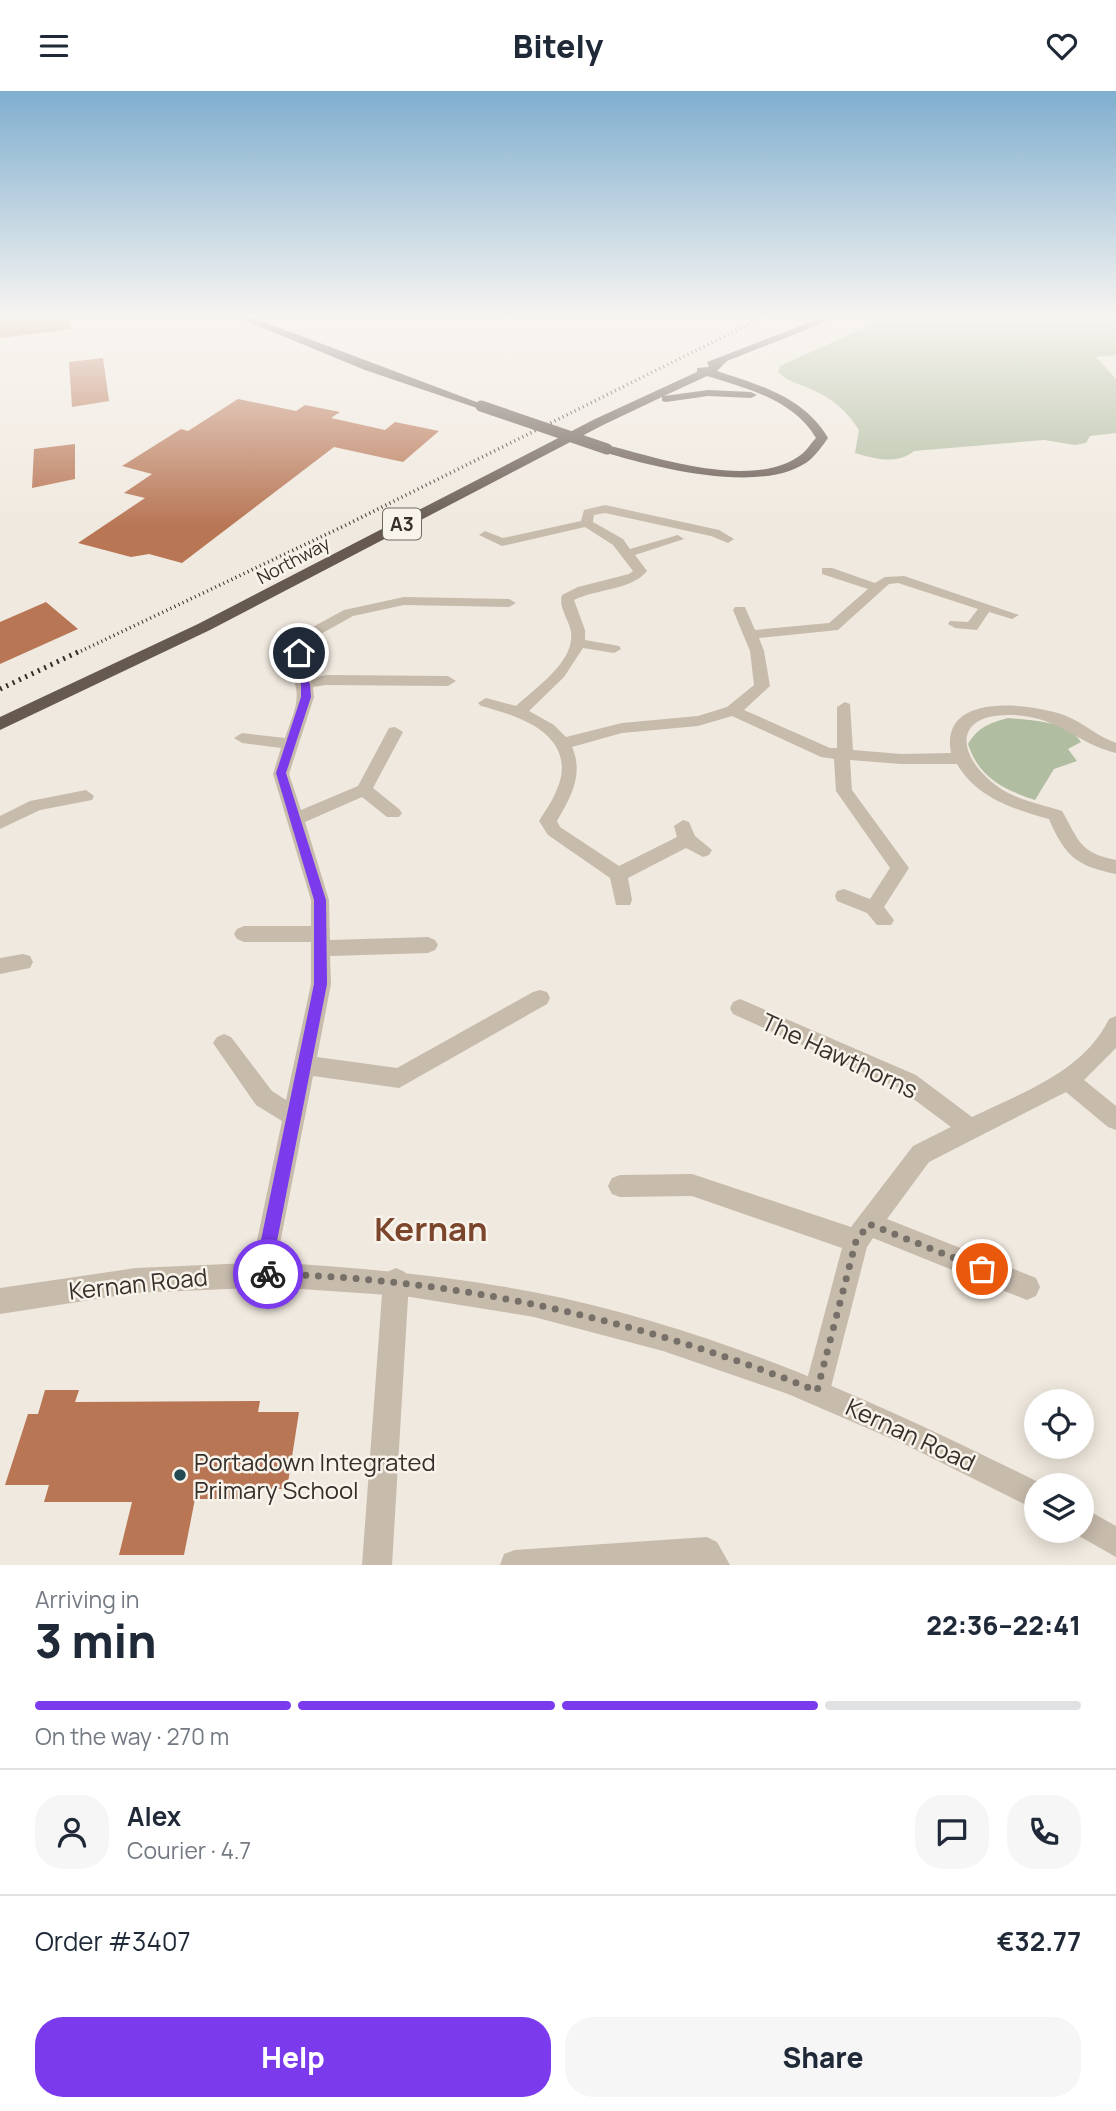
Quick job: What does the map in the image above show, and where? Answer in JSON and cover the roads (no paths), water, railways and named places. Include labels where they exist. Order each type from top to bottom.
[{"type":"highway","name":"A3","points":[[427,388],[637,459],[711,472],[759,471],[792,465],[806,458],[822,438],[810,417],[786,402],[750,388]]},
{"type":"highway","name":"Northway","points":[[599,422],[618,408],[661,388]]},
{"type":"highway","name":"Northway","points":[[0,725],[204,627],[666,388]]},
{"type":"highway","name":"A3","points":[[599,422],[689,394],[729,393],[786,402]]},
{"type":"street","points":[[587,523],[588,513],[605,509],[715,533],[722,543],[740,531]]},
{"type":"street","points":[[485,535],[502,542],[587,523],[618,542],[640,571],[634,577],[583,590],[568,598],[569,613],[578,631],[575,656],[521,710]]},
{"type":"street","points":[[628,553],[678,539]]},
{"type":"street","points":[[827,571],[877,588]]},
{"type":"street","points":[[750,635],[833,627],[885,581],[899,579],[1012,615]]},
{"type":"street","points":[[262,1274],[321,984],[320,900],[281,773],[306,697],[306,684],[295,667],[303,638],[349,613],[404,601],[509,603]]},
{"type":"street","points":[[955,624],[972,627],[985,608]]},
{"type":"street","points":[[562,744],[622,728],[698,721],[733,711],[762,686],[757,651],[740,610]]},
{"type":"street","points":[[578,643],[618,649]]},
{"type":"street","points":[[306,684],[326,680],[448,681]]},
{"type":"street","points":[[486,702],[521,710],[555,735],[562,744],[572,772],[563,801],[548,821],[554,831],[618,875],[623,899]]},
{"type":"street","points":[[844,896],[879,914],[900,868],[844,791],[841,763],[845,707]]},
{"type":"street","points":[[1116,748],[1051,716],[999,710],[966,720],[957,732],[955,745],[969,773],[993,792],[1024,806],[1056,815],[1069,845],[1088,862],[1116,867]]},
{"type":"street","points":[[733,711],[802,744],[843,756],[960,758]]},
{"type":"street","points":[[295,819],[364,790],[395,732]]},
{"type":"street","points":[[242,737],[291,744]]},
{"type":"street","points":[[364,790],[393,813]]},
{"type":"street","points":[[0,823],[36,805],[86,796]]},
{"type":"street","points":[[618,875],[685,833],[703,850]]},
{"type":"street","points":[[244,934],[320,941],[428,944]]},
{"type":"street","points":[[0,966],[23,962]]},
{"type":"street","points":[[304,1065],[398,1078],[540,998]]},
{"type":"street","name":"The Hawthorns","points":[[740,1008],[908,1082],[971,1129]]},
{"type":"street","points":[[817,1391],[863,1233],[921,1154],[1068,1080],[1102,1050],[1115,1034],[1116,1025]]},
{"type":"street","points":[[224,1043],[264,1098],[294,1117]]},
{"type":"street","points":[[1068,1080],[1116,1120]]},
{"type":"street","points":[[620,1186],[692,1185],[863,1233],[1027,1287]]},
{"type":"street","name":"Kernan Road","points":[[0,1301],[145,1279],[262,1274],[396,1281],[489,1294],[603,1319],[718,1353],[817,1391],[947,1450],[1024,1490]]},
{"type":"street","points":[[377,1565],[396,1281]]},
{"type":"street","points":[[514,1565],[707,1552],[715,1565]]},
{"type":"railway","points":[[77,653],[344,526],[621,388]]},
{"type":"railway","points":[[0,689],[80,651]]},
{"type":"place","name":"Portadown Integrated Primary School","points":[[180,1475]]},
{"type":"district","name":"Kernan","points":[[431,1228]]}]
